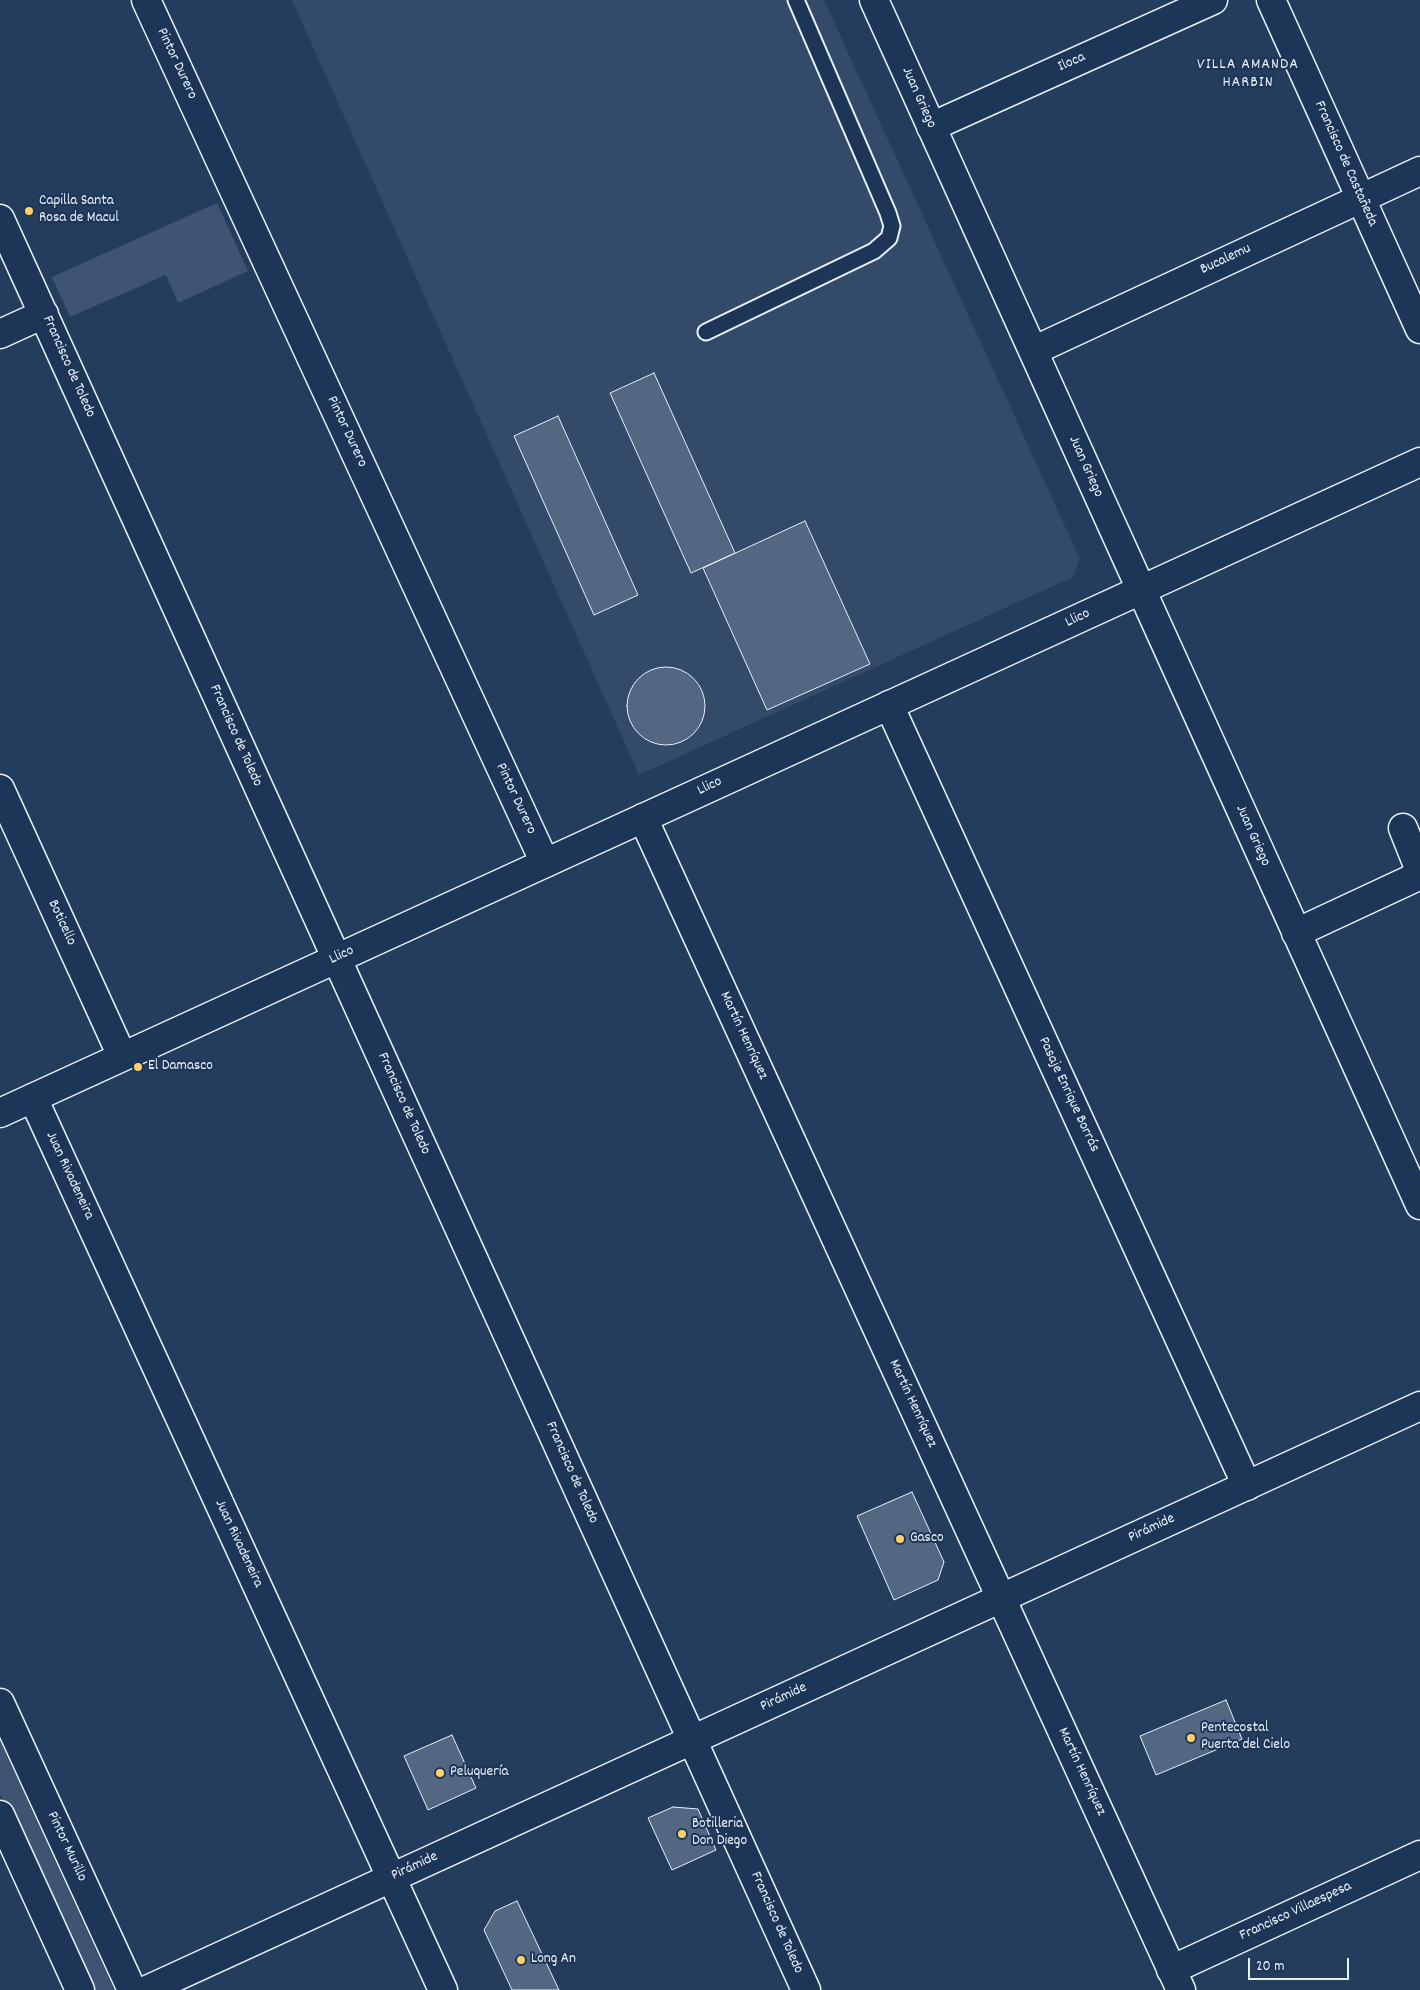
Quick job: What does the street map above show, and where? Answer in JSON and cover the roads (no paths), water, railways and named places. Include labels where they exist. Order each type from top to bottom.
[{"type":"street","name":"Pintor Durero","points":[[146,0],[545,864]]},
{"type":"street","name":"Juan Griego","points":[[874,0],[1140,591],[1420,1205]]},
{"type":"street","name":"Iloca","points":[[931,127],[1213,0]]},
{"type":"street","name":"Francisco de Castañeda","points":[[1271,0],[1420,329]]},
{"type":"street","name":"Bucalemu","points":[[1032,351],[1420,170]]},
{"type":"street","name":"Francisco de Toledo","points":[[0,219],[806,1990]]},
{"type":"street","points":[[0,334],[44,314]]},
{"type":"street","name":"Llico","points":[[0,1113],[1420,462]]},
{"type":"street","name":"Pasaje Enrique Borrás","points":[[890,705],[1247,1486]]},
{"type":"street","name":"Boticello","points":[[0,789],[122,1056]]},
{"type":"street","name":"Martín Henríquez","points":[[643,818],[1176,1980]]},
{"type":"street","points":[[1296,934],[1414,878],[1418,863],[1402,828]]},
{"type":"street","name":"Juan Rivadeneira","points":[[33,1098],[443,1990]]},
{"type":"street","name":"Pirámide","points":[[147,1990],[1420,1406]]},
{"type":"street","name":"Pintor Murillo","points":[[0,1703],[132,1990]]},
{"type":"street","points":[[0,1815],[80,1990]]},
{"type":"street","name":"Francisco Villaespesa","points":[[1176,1980],[1420,1856]]},
{"type":"lane","points":[[706,332],[874,251],[889,238],[892,226],[888,213],[796,0]]},
{"type":"place","name":"Capilla Santa Rosa de Macul","points":[[29,211]]},
{"type":"place","name":"El Damasco","points":[[138,1067]]},
{"type":"place","name":"Gasco","points":[[900,1539]]},
{"type":"place","name":"Pentecostal Puerta del Cielo","points":[[1191,1738]]},
{"type":"place","name":"Peluquería","points":[[440,1773]]},
{"type":"place","name":"Botilleria Don Diego","points":[[682,1834]]},
{"type":"place","name":"Long An","points":[[521,1960]]},
{"type":"district","name":"VILLA AMANDA HARBIN","points":[[1248,75]]}]
